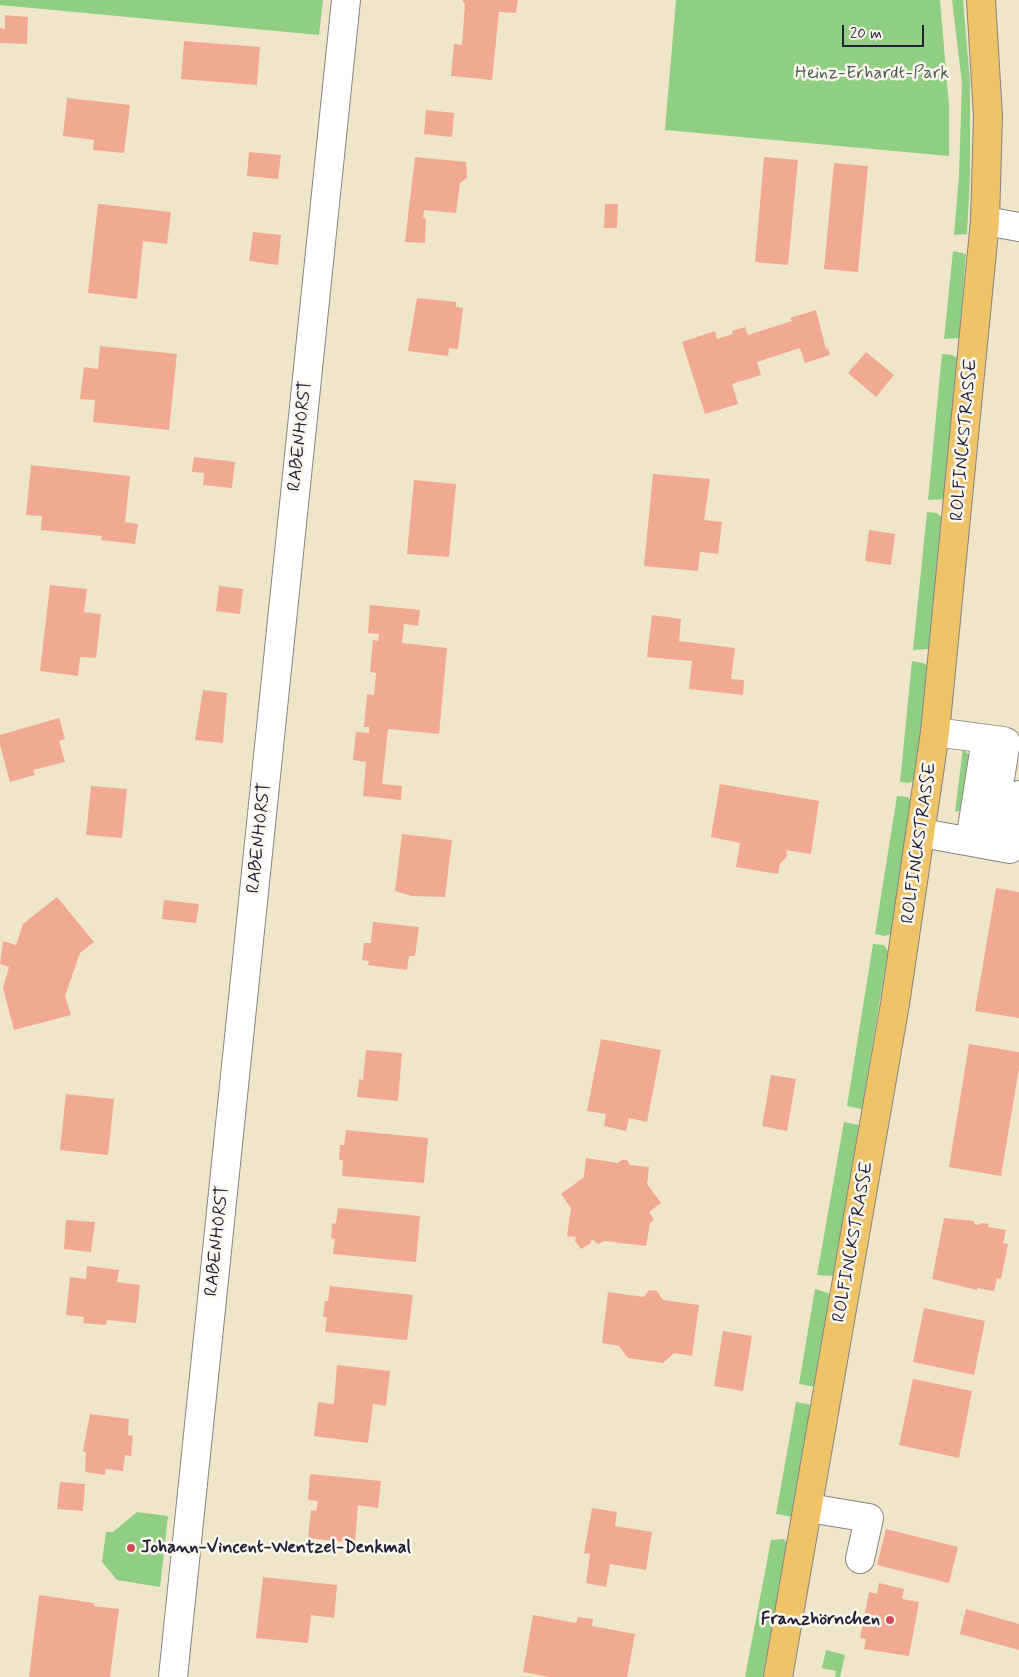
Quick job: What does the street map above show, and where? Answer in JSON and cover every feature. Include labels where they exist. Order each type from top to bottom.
[{"type":"main road","name":"ROLFINCKSTRASSE","points":[[778,1677],[896,1004],[936,732],[985,221],[988,116],[981,0]]},
{"type":"street","name":"RABENHORST","points":[[173,1677],[346,0]]},
{"type":"street","points":[[985,221],[1019,228]]},
{"type":"street","points":[[936,732],[1004,741],[979,843]]},
{"type":"street","points":[[922,833],[1010,848],[1019,795]]},
{"type":"street","points":[[809,1508],[869,1518],[860,1559]]},
{"type":"green space","points":[[0,0],[323,0],[319,35],[0,5]]},
{"type":"green space","name":"Heinz-Erhardt-Park","points":[[676,0],[940,0],[949,106],[949,156],[665,130]]},
{"type":"green space","points":[[952,0],[963,0],[970,82],[970,176],[967,234],[954,235],[959,175],[962,83]]},
{"type":"green space","points":[[953,251],[966,254],[959,338],[944,339]]},
{"type":"green space","points":[[942,354],[952,355],[957,358],[944,499],[928,500]]},
{"type":"green space","points":[[927,512],[937,513],[942,518],[930,649],[913,650]]},
{"type":"green space","points":[[912,661],[928,666],[915,780],[909,783],[900,782]]},
{"type":"green space","points":[[963,748],[971,758],[963,810],[955,812]]},
{"type":"green space","points":[[897,796],[908,797],[911,801],[891,934],[885,936],[875,934]]},
{"type":"green space","points":[[873,944],[884,945],[888,951],[862,1109],[847,1106]]},
{"type":"green space","points":[[844,1122],[859,1125],[834,1276],[817,1275]]},
{"type":"green space","points":[[815,1289],[831,1294],[815,1387],[799,1384]]},
{"type":"green space","points":[[796,1402],[808,1404],[812,1407],[793,1517],[776,1514]]},
{"type":"green space","points":[[137,1512],[168,1516],[160,1587],[117,1580],[102,1562],[106,1532],[113,1532]]},
{"type":"green space","points":[[784,1539],[787,1544],[763,1677],[745,1677],[771,1540]]},
{"type":"green space","points":[[826,1650],[845,1655],[840,1677],[835,1677],[836,1671],[822,1668]]},
{"type":"building","points":[[462,0],[518,0],[516,13],[499,12],[492,80],[451,76],[454,44],[462,45],[465,4]]},
{"type":"building","points":[[5,15],[28,17],[27,44],[0,43],[0,28],[5,29]]},
{"type":"building","points":[[184,41],[260,47],[257,85],[181,79]]},
{"type":"building","points":[[67,98],[130,105],[124,153],[93,150],[94,140],[63,136]]},
{"type":"building","points":[[426,110],[454,113],[452,137],[424,134]]},
{"type":"building","points":[[249,152],[281,155],[278,179],[247,176]]},
{"type":"building","points":[[415,157],[466,162],[467,178],[460,183],[456,213],[424,210],[423,217],[426,219],[425,243],[405,242]]},
{"type":"building","points":[[764,157],[798,160],[788,265],[755,262]]},
{"type":"building","points":[[834,163],[868,166],[858,272],[824,269]]},
{"type":"building","points":[[98,204],[171,212],[167,244],[143,241],[137,299],[88,293]]},
{"type":"building","points":[[605,204],[618,204],[617,228],[604,228]]},
{"type":"building","points":[[253,232],[281,235],[278,265],[249,261]]},
{"type":"building","points":[[417,298],[456,302],[456,307],[463,308],[458,349],[449,348],[448,356],[408,351]]},
{"type":"building","points":[[816,310],[826,349],[828,348],[830,355],[805,363],[800,348],[757,362],[761,375],[732,384],[738,404],[705,414],[682,342],[715,331],[717,339],[733,334],[732,331],[745,327],[748,335],[792,321],[790,318]]},
{"type":"building","points":[[100,346],[177,354],[169,430],[93,422],[95,400],[80,399],[84,367],[98,369]]},
{"type":"building","points":[[866,352],[894,375],[876,397],[848,373]]},
{"type":"building","points":[[194,457],[235,462],[232,488],[203,485],[204,473],[192,472]]},
{"type":"building","points":[[31,465],[130,476],[125,522],[138,524],[135,544],[101,540],[102,536],[41,530],[42,516],[26,515]]},
{"type":"building","points":[[653,474],[710,479],[704,520],[722,522],[718,554],[700,552],[698,571],[644,566]]},
{"type":"building","points":[[414,480],[456,484],[449,557],[407,554]]},
{"type":"building","points":[[869,530],[895,534],[891,565],[865,561]]},
{"type":"building","points":[[50,585],[87,589],[84,612],[101,614],[96,658],[80,657],[78,676],[40,671]]},
{"type":"building","points":[[219,586],[243,589],[240,614],[216,611]]},
{"type":"building","points":[[370,605],[420,610],[418,626],[404,624],[402,643],[447,648],[439,734],[388,729],[382,784],[402,786],[401,800],[363,796],[366,762],[353,760],[356,732],[369,733],[369,727],[364,727],[367,694],[374,695],[376,673],[370,672],[373,640],[378,641],[379,634],[368,633]]},
{"type":"building","points":[[652,615],[681,619],[679,641],[735,648],[731,679],[744,680],[743,695],[689,689],[692,661],[647,657]]},
{"type":"building","points":[[203,690],[227,693],[223,743],[195,740]]},
{"type":"building","points":[[59,718],[65,739],[59,741],[65,762],[33,770],[35,775],[10,782],[0,745],[0,735]]},
{"type":"building","points":[[720,784],[819,801],[811,854],[786,850],[787,856],[780,864],[778,874],[736,867],[740,843],[711,837]]},
{"type":"building","points":[[91,786],[127,789],[122,838],[86,835]]},
{"type":"building","points":[[402,834],[452,840],[445,897],[412,896],[395,891]]},
{"type":"building","points":[[996,888],[1019,892],[1019,1018],[975,1011]]},
{"type":"building","points":[[57,897],[94,942],[80,953],[65,996],[71,1015],[14,1030],[3,988],[9,967],[0,964],[3,941],[16,945],[23,924]]},
{"type":"building","points":[[164,900],[199,904],[196,923],[162,919]]},
{"type":"building","points":[[373,922],[419,927],[415,956],[409,956],[407,970],[368,965],[369,961],[362,960],[364,943],[371,943]]},
{"type":"building","points":[[601,1039],[661,1050],[647,1122],[629,1118],[626,1131],[604,1126],[606,1114],[587,1111]]},
{"type":"building","points":[[969,1044],[1019,1052],[1019,1069],[1001,1176],[949,1167]]},
{"type":"building","points":[[366,1050],[402,1053],[398,1101],[357,1097],[359,1079],[363,1080]]},
{"type":"building","points":[[771,1075],[796,1079],[787,1131],[762,1126]]},
{"type":"building","points":[[66,1094],[114,1099],[108,1155],[60,1150]]},
{"type":"building","points":[[346,1130],[428,1138],[424,1183],[342,1176],[343,1160],[339,1160],[340,1145],[344,1145]]},
{"type":"building","points":[[586,1158],[618,1163],[622,1160],[627,1160],[630,1165],[649,1167],[647,1184],[661,1203],[649,1212],[654,1220],[650,1223],[646,1246],[605,1241],[598,1244],[592,1239],[590,1244],[581,1249],[575,1241],[576,1237],[567,1236],[571,1208],[561,1194],[584,1177]]},
{"type":"building","points":[[338,1208],[420,1216],[416,1262],[333,1254],[335,1239],[331,1238],[332,1223],[336,1224]]},
{"type":"building","points":[[944,1218],[974,1221],[974,1224],[989,1224],[988,1227],[1006,1230],[1003,1243],[1008,1244],[1001,1279],[997,1278],[994,1291],[977,1288],[977,1290],[932,1279]]},
{"type":"building","points":[[66,1220],[95,1222],[91,1252],[64,1249]]},
{"type":"building","points":[[87,1266],[119,1270],[117,1282],[140,1285],[136,1323],[107,1320],[106,1325],[83,1323],[84,1317],[66,1315],[70,1277],[86,1279]]},
{"type":"building","points":[[330,1286],[413,1295],[407,1340],[325,1332],[327,1317],[323,1317],[325,1301],[328,1301]]},
{"type":"building","points":[[649,1290],[657,1291],[663,1300],[699,1305],[692,1356],[674,1353],[663,1363],[628,1358],[619,1346],[602,1343],[608,1292],[644,1297]]},
{"type":"building","points":[[924,1308],[985,1321],[974,1375],[913,1362]]},
{"type":"building","points":[[723,1331],[752,1336],[743,1391],[714,1386]]},
{"type":"building","points":[[337,1365],[390,1371],[386,1406],[373,1404],[368,1443],[314,1436],[318,1402],[333,1404],[334,1402]]},
{"type":"building","points":[[913,1379],[972,1391],[959,1458],[899,1445]]},
{"type":"building","points":[[90,1414],[129,1419],[128,1435],[133,1436],[131,1456],[125,1455],[123,1471],[106,1469],[105,1475],[85,1472],[86,1452],[83,1451]]},
{"type":"building","points":[[310,1474],[381,1481],[378,1508],[358,1505],[355,1543],[308,1538],[311,1510],[316,1511],[318,1501],[308,1500]]},
{"type":"building","points":[[60,1482],[85,1484],[83,1511],[57,1509]]},
{"type":"building","points":[[592,1508],[617,1512],[615,1526],[652,1532],[646,1570],[610,1564],[606,1587],[586,1583],[590,1554],[584,1553]]},
{"type":"building","points":[[886,1529],[958,1547],[949,1583],[877,1565]]},
{"type":"building","points":[[263,1577],[337,1585],[334,1618],[311,1615],[308,1643],[256,1638]]},
{"type":"building","name":"Franzhörnchen","points":[[879,1583],[904,1589],[902,1599],[919,1602],[909,1656],[864,1649],[866,1639],[860,1638],[869,1592],[877,1594]]},
{"type":"building","points":[[39,1595],[94,1603],[94,1606],[119,1609],[110,1677],[29,1677]]},
{"type":"building","points":[[966,1609],[1019,1624],[1019,1650],[960,1634]]},
{"type":"building","points":[[533,1615],[576,1623],[578,1617],[593,1619],[592,1626],[635,1634],[627,1677],[549,1677],[523,1672]]},
{"type":"place","name":"Johann-Vincent-Wentzel-Denkmal","points":[[131,1548]]},
{"type":"place","name":"Franzhörnchen","points":[[890,1620]]}]
